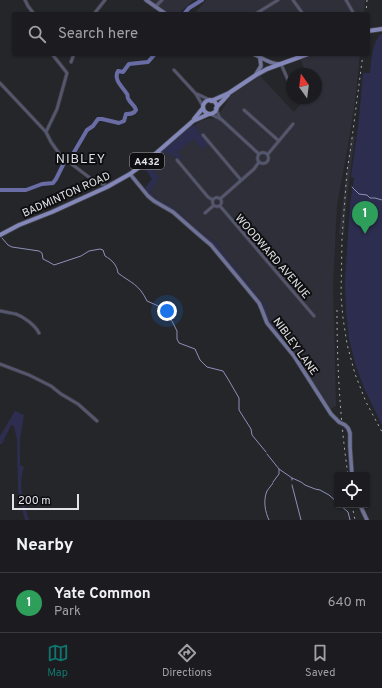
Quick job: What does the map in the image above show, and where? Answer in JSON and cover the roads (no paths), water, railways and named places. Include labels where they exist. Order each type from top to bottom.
[{"type":"main road","points":[[370,31],[382,29]]},
{"type":"main road","points":[[229,93],[213,113],[210,114],[205,112],[203,107],[206,101],[229,93],[267,69],[302,56]]},
{"type":"main road","points":[[210,100],[215,104],[216,108]]},
{"type":"main road","name":"BADMINTON ROAD","points":[[0,235],[19,225],[107,187],[130,174],[193,121],[203,107]]},
{"type":"main road","name":"BADMINTON ROAD","points":[[193,121],[210,114]]},
{"type":"street","points":[[25,0],[32,12]]},
{"type":"street","points":[[96,12],[105,0]]},
{"type":"street","points":[[146,0],[163,12]]},
{"type":"street","points":[[155,7],[162,0]]},
{"type":"street","points":[[259,12],[278,0]]},
{"type":"street","points":[[293,0],[302,12]]},
{"type":"street","points":[[346,0],[353,12]]},
{"type":"street","points":[[46,132],[57,109],[67,73],[54,56]]},
{"type":"street","points":[[71,62],[73,56]]},
{"type":"street","points":[[256,56],[272,63],[280,64],[286,76]]},
{"type":"street","points":[[260,58],[261,63],[265,69],[267,69]]},
{"type":"street","points":[[264,59],[267,69]]},
{"type":"street","points":[[256,75],[261,63]]},
{"type":"street","points":[[174,70],[196,94],[203,107]]},
{"type":"street","points":[[0,83],[46,132],[61,156],[94,180],[107,187]]},
{"type":"street","points":[[196,94],[210,100]]},
{"type":"street","points":[[216,108],[221,119]]},
{"type":"street","points":[[244,110],[279,141]]},
{"type":"street","points":[[210,114],[221,119],[259,154]]},
{"type":"street","points":[[259,162],[265,164],[268,162],[268,154],[293,124]]},
{"type":"street","points":[[203,135],[241,180]]},
{"type":"street","points":[[207,140],[210,137]]},
{"type":"street","points":[[259,154],[262,152],[268,154]]},
{"type":"street","points":[[213,200],[216,198],[220,199],[254,169],[259,162],[259,154]]},
{"type":"street","points":[[177,160],[213,200]]},
{"type":"street","name":"NIBLEY LANE","points":[[130,174],[148,196],[173,212],[216,250],[259,303],[267,323],[294,356],[331,414],[338,422],[348,428],[350,433],[352,472]]},
{"type":"street","points":[[205,213],[213,206],[220,206],[222,202],[220,199]]},
{"type":"street","points":[[213,200],[213,206]]},
{"type":"street","name":"WOODWARD AVENUE","points":[[220,206],[314,316]]},
{"type":"street","points":[[0,311],[19,315],[39,333]]},
{"type":"street","points":[[0,364],[29,375],[51,386],[78,404],[98,421]]},
{"type":"street","points":[[362,508],[368,520]]},
{"type":"waterway","points":[[186,12],[189,8],[202,0]]},
{"type":"waterway","points":[[0,190],[26,190],[42,184],[53,183],[67,157],[73,154],[87,130],[93,126],[98,119],[119,123],[124,121],[126,114],[130,114],[136,110],[119,83],[117,77],[118,71],[123,72],[129,64],[148,62],[153,56]]},
{"type":"waterway","points":[[352,187],[359,194],[382,200]]},
{"type":"waterway","points":[[2,238],[12,247],[39,251],[42,253],[43,259],[54,265],[81,256],[89,251],[100,249],[103,250],[105,256],[115,265],[118,273],[138,287],[147,301],[163,308],[177,331],[177,339],[179,343],[195,349],[200,360],[207,367],[223,371],[239,398],[239,410],[251,429],[252,435],[266,452]]},
{"type":"waterway","points":[[267,454],[279,469],[279,474],[273,482]]},
{"type":"waterway","points":[[279,469],[292,478],[292,480]]},
{"type":"waterway","points":[[292,478],[305,485],[320,490],[334,499]]},
{"type":"waterway","points":[[269,520],[266,513],[265,498],[267,491],[273,483]]},
{"type":"waterway","points":[[292,485],[301,520]]},
{"type":"waterway","points":[[343,508],[348,512],[350,520]]},
{"type":"railway","points":[[366,12],[367,0]]},
{"type":"railway","points":[[363,56],[347,171],[342,238],[341,296],[347,344],[355,374],[366,402],[382,432]]},
{"type":"railway","points":[[337,310],[340,392],[348,472]]},
{"type":"railway","points":[[353,508],[355,520]]},
{"type":"place","name":"Yate Common","points":[[365,234]]},
{"type":"district","name":"NIBLEY","points":[[81,158]]}]
